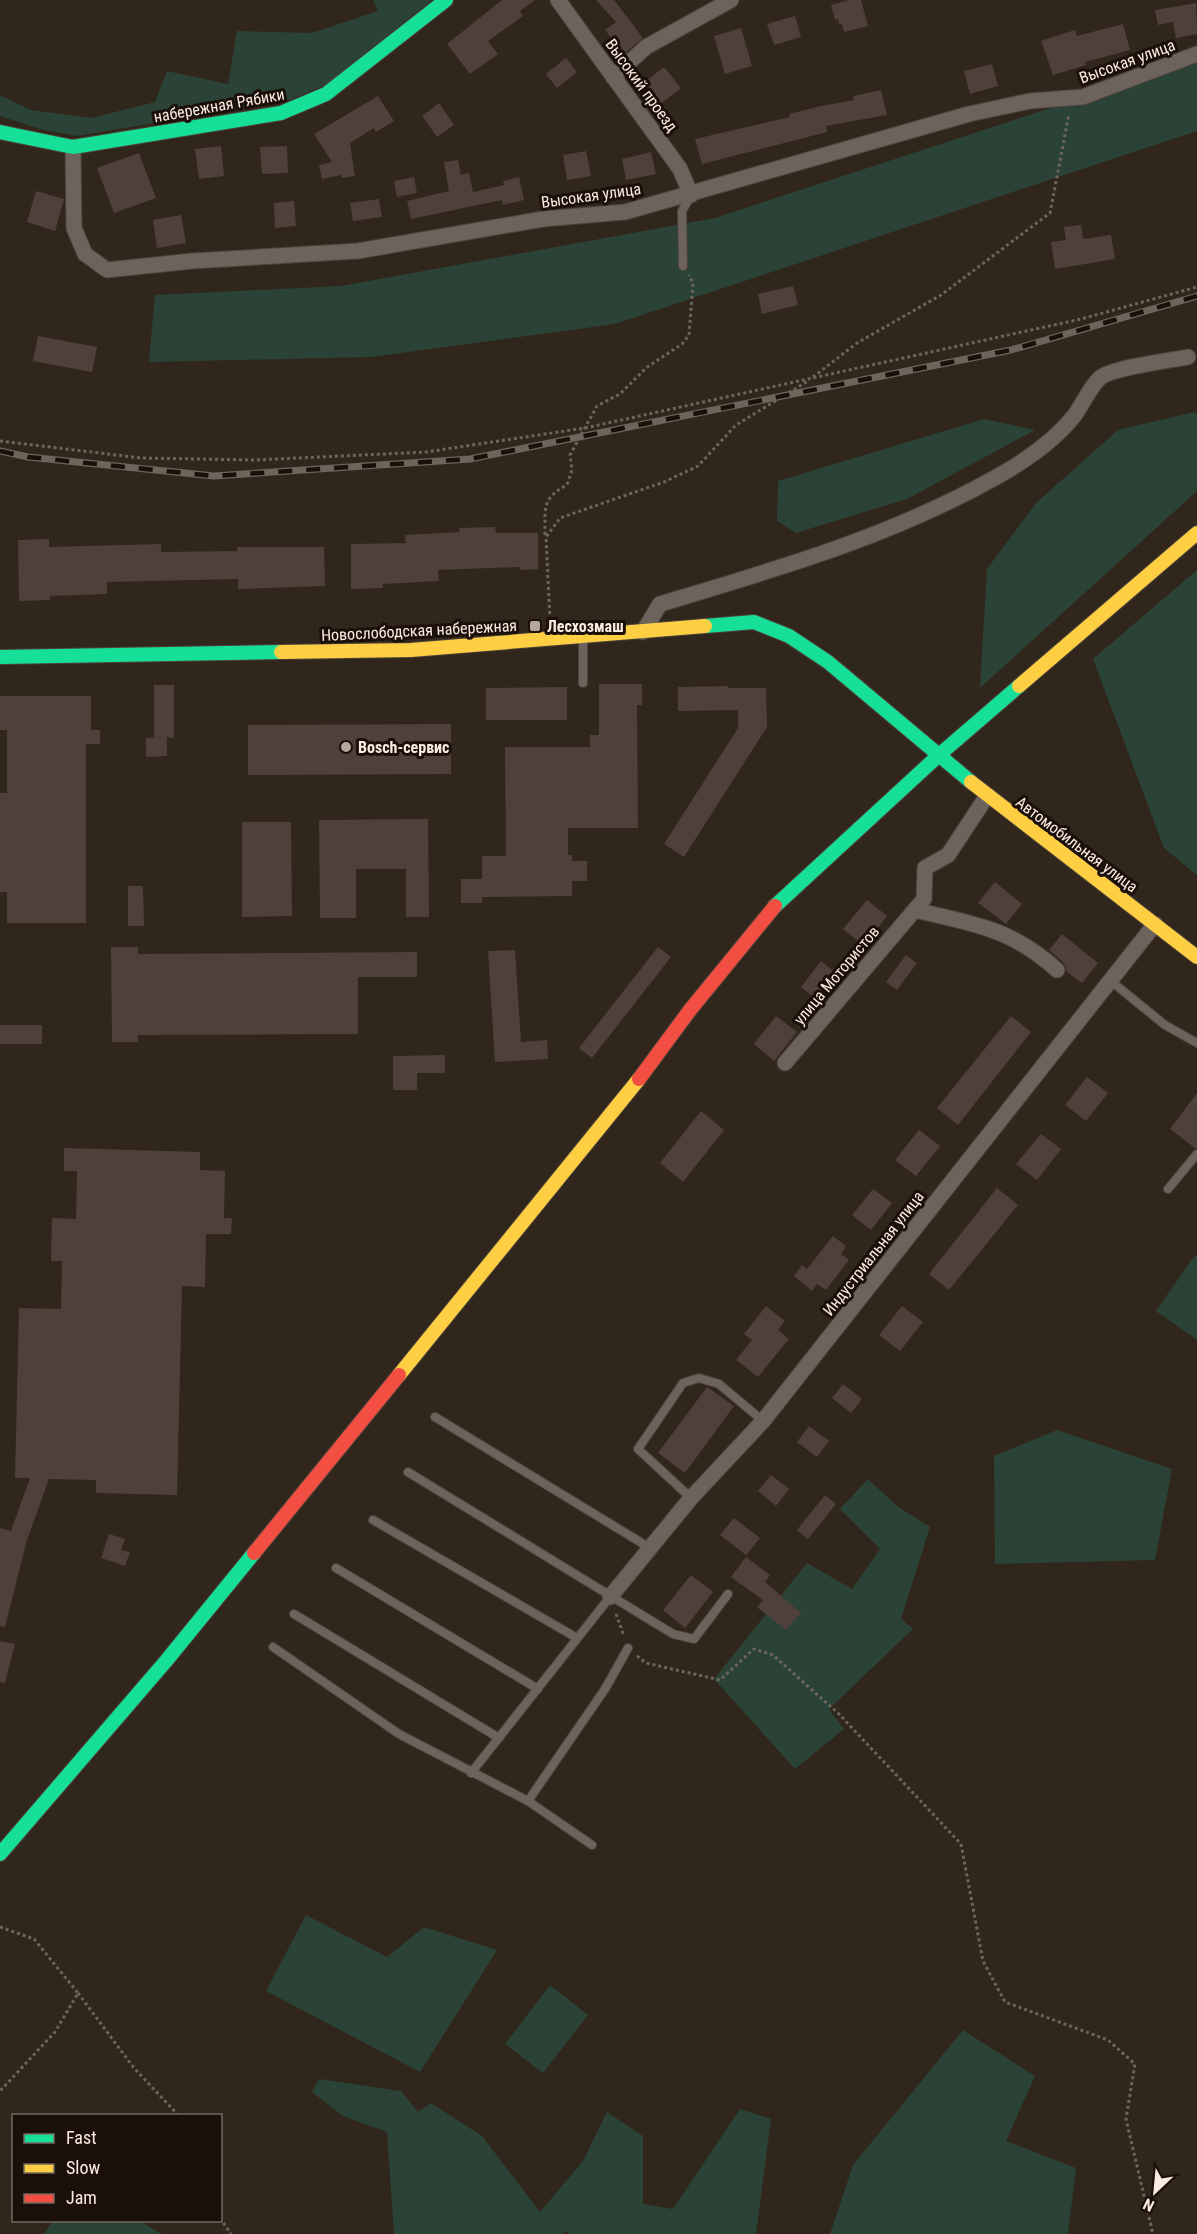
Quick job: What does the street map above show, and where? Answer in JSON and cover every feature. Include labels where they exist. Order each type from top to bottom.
[{"type":"street","name":"набережная Рябики","points":[[0,132],[73,147],[281,113],[305,105],[326,94],[446,0]]},
{"type":"street","name":"Высокий проезд","points":[[558,0],[680,169],[691,195]]},
{"type":"street","points":[[614,77],[646,47],[731,0]]},
{"type":"street","name":"Высокая улица","points":[[73,147],[74,228],[85,254],[107,270],[358,251],[543,219],[625,212],[969,114],[1030,101],[1083,97],[1197,54]]},
{"type":"street","points":[[643,632],[660,604],[820,556],[887,531],[1000,475],[1040,450],[1074,416],[1101,377],[1140,366],[1188,357]]},
{"type":"street","points":[[0,1854],[166,1661],[619,1105],[690,1010],[776,905],[939,755],[1197,533]]},
{"type":"street","name":"Новослободская набережная","points":[[0,657],[411,650],[583,638],[754,622],[789,636],[828,662],[939,755]]},
{"type":"street","name":"Автомобильная улица","points":[[939,755],[987,796],[1197,957]]},
{"type":"street","name":"улица Мотористов","points":[[785,1063],[924,899],[925,868],[948,855],[987,796]]},
{"type":"street","points":[[915,910],[999,930],[1038,952],[1057,970]]},
{"type":"street","name":"Индустриальная улица","points":[[610,1597],[691,1498],[763,1421],[1112,982],[1155,924]]},
{"type":"lane","points":[[683,266],[682,211],[691,195]]},
{"type":"lane","points":[[583,638],[583,683]]},
{"type":"lane","points":[[1112,982],[1165,1025],[1197,1043]]},
{"type":"lane","points":[[1168,1189],[1197,1154]]},
{"type":"lane","points":[[691,1498],[638,1449],[683,1383],[699,1378],[719,1384],[763,1421]]},
{"type":"lane","points":[[435,1417],[650,1548]]},
{"type":"lane","points":[[408,1472],[673,1634],[694,1639],[728,1594]]},
{"type":"lane","points":[[373,1520],[578,1638]]},
{"type":"lane","points":[[336,1568],[537,1689]]},
{"type":"lane","points":[[471,1773],[610,1597]]},
{"type":"lane","points":[[294,1614],[499,1738]]},
{"type":"lane","points":[[273,1647],[399,1734],[528,1801],[592,1845]]},
{"type":"lane","points":[[528,1801],[605,1689],[628,1648]]},
{"type":"path","points":[[546,537],[560,518],[664,482],[698,465],[736,425],[811,379],[857,343],[941,295],[1050,213],[1061,144],[1073,97]]},
{"type":"path","points":[[551,640],[545,506],[553,492],[567,485],[572,470],[570,455],[597,406],[620,394],[646,368],[682,344],[689,335],[693,283],[683,266]]},
{"type":"path","points":[[0,441],[141,458],[255,460],[426,452],[585,428],[1081,319],[1197,287]]},
{"type":"path","points":[[610,1597],[628,1648],[646,1663],[720,1680],[754,1649],[773,1655],[837,1713],[961,1844],[983,1961],[1005,2002],[1108,2040],[1135,2064],[1126,2118],[1152,2234]]},
{"type":"path","points":[[0,1927],[34,1939],[134,2068],[178,2114]]},
{"type":"path","points":[[0,2091],[55,2032],[78,1993]]},
{"type":"path","points":[[222,2221],[231,2234]]},
{"type":"green space","points":[[373,0],[432,0],[327,84],[290,100],[77,136],[43,130],[0,116],[0,95],[31,110],[91,118],[155,102],[167,71],[228,84],[237,31],[312,33],[378,11]]},
{"type":"green space","points":[[1197,60],[1197,131],[615,324],[371,357],[149,362],[155,295],[341,286],[715,218]]},
{"type":"green space","points":[[1194,412],[1197,414],[1197,491],[980,688],[987,569],[1036,503],[1118,430]]},
{"type":"green space","points":[[984,419],[1035,430],[907,499],[796,533],[777,521],[778,481]]},
{"type":"green space","points":[[1197,570],[1197,875],[1164,848],[1093,659]]},
{"type":"green space","points":[[1195,1255],[1197,1257],[1197,1340],[1156,1311]]},
{"type":"green space","points":[[1057,1430],[1172,1469],[1155,1560],[995,1564],[994,1456]]},
{"type":"green space","points":[[868,1479],[897,1506],[930,1527],[901,1619],[913,1629],[829,1709],[844,1729],[795,1769],[714,1679],[807,1563],[852,1589],[880,1549],[840,1509]]},
{"type":"green space","points":[[306,1915],[387,1957],[424,1927],[497,1950],[420,2072],[266,1991]]},
{"type":"green space","points":[[550,1985],[588,2015],[543,2073],[505,2044]]},
{"type":"green space","points":[[963,2030],[1035,2076],[1006,2141],[1076,2168],[1068,2234],[830,2234],[853,2165]]},
{"type":"green space","points":[[319,2079],[401,2091],[418,2112],[431,2103],[482,2136],[540,2212],[583,2161],[607,2112],[643,2136],[643,2204],[673,2209],[740,2109],[771,2119],[756,2234],[569,2234],[567,2231],[563,2234],[394,2234],[387,2132],[343,2116],[312,2092]]},
{"type":"green space","points":[[52,2222],[142,2222],[161,2234],[44,2234]]},
{"type":"building","points":[[502,0],[535,0],[520,11],[523,16],[488,41],[498,54],[470,74],[447,44]]},
{"type":"building","points":[[596,0],[614,0],[643,38],[624,54],[605,30],[616,22]]},
{"type":"building","points":[[849,0],[861,0],[868,26],[844,32],[842,24],[839,24],[838,19],[835,20],[831,5]]},
{"type":"building","points":[[1196,3],[1197,34],[1176,38],[1173,22],[1158,25],[1155,10]]},
{"type":"building","points":[[795,16],[801,37],[774,45],[767,24]]},
{"type":"building","points":[[1123,24],[1130,50],[1085,62],[1086,65],[1053,75],[1041,41],[1075,30],[1077,36]]},
{"type":"building","points":[[741,28],[752,66],[725,74],[714,36]]},
{"type":"building","points":[[566,58],[577,72],[557,88],[546,74]]},
{"type":"building","points":[[992,64],[998,86],[970,94],[964,71]]},
{"type":"building","points":[[664,67],[681,88],[659,105],[642,84]]},
{"type":"building","points":[[881,90],[887,115],[826,126],[827,132],[702,164],[695,139],[790,117],[789,114],[854,100],[853,96]]},
{"type":"building","points":[[378,96],[394,121],[376,132],[374,128],[350,143],[355,176],[342,178],[341,175],[322,179],[319,165],[332,162],[314,134]]},
{"type":"building","points":[[439,103],[454,125],[437,137],[422,116]]},
{"type":"building","points":[[221,146],[224,176],[199,179],[195,149]]},
{"type":"building","points":[[287,146],[288,173],[262,174],[260,147]]},
{"type":"building","points":[[586,151],[591,176],[567,180],[563,155]]},
{"type":"building","points":[[651,152],[656,174],[626,180],[622,159]]},
{"type":"building","points":[[139,153],[156,198],[114,213],[97,168]]},
{"type":"building","points":[[458,160],[461,175],[469,173],[473,192],[504,185],[503,181],[519,177],[524,200],[503,205],[502,200],[411,219],[407,201],[449,191],[444,162]]},
{"type":"building","points":[[414,177],[417,193],[397,197],[394,181]]},
{"type":"building","points":[[36,191],[64,199],[55,231],[27,222]]},
{"type":"building","points":[[379,199],[382,217],[353,221],[350,203]]},
{"type":"building","points":[[294,201],[296,226],[275,228],[274,203]]},
{"type":"building","points":[[181,215],[186,243],[157,248],[153,220]]},
{"type":"building","points":[[1081,225],[1083,239],[1111,235],[1115,259],[1055,269],[1051,242],[1066,240],[1064,227]]},
{"type":"building","points":[[793,286],[798,305],[762,314],[758,294]]},
{"type":"building","points":[[38,336],[97,347],[92,372],[33,361]]},
{"type":"building","points":[[495,527],[496,533],[538,533],[538,569],[520,570],[520,567],[438,570],[439,581],[383,584],[383,588],[351,589],[351,544],[406,543],[405,535],[460,532],[459,528]]},
{"type":"building","points":[[49,539],[49,547],[161,544],[161,552],[237,551],[237,547],[324,547],[325,586],[238,589],[238,579],[107,582],[107,594],[50,596],[50,600],[19,601],[18,540]]},
{"type":"building","points":[[599,684],[642,684],[642,705],[637,705],[638,828],[568,828],[568,855],[572,855],[572,861],[587,861],[587,881],[572,881],[572,896],[482,897],[482,903],[461,903],[461,879],[482,879],[482,856],[506,856],[505,747],[590,747],[590,735],[599,735]]},
{"type":"building","points":[[154,685],[174,685],[174,738],[167,737],[167,756],[146,757],[146,738],[162,737],[154,737]]},
{"type":"building","points":[[728,686],[728,688],[766,688],[767,727],[684,857],[664,844],[738,728],[738,710],[678,711],[678,687]]},
{"type":"building","points":[[567,687],[567,720],[486,720],[486,688]]},
{"type":"building","points":[[0,696],[91,696],[91,730],[100,730],[100,744],[86,744],[86,923],[7,923],[7,892],[0,892],[0,793],[7,793],[7,730],[0,730]]},
{"type":"building","points":[[451,724],[451,774],[248,775],[248,725]]},
{"type":"building","points":[[428,819],[429,917],[406,917],[406,869],[356,869],[356,918],[320,918],[319,820]]},
{"type":"building","points":[[242,822],[291,822],[292,916],[242,917]]},
{"type":"building","points":[[995,882],[1022,904],[1006,924],[978,903]]},
{"type":"building","points":[[128,886],[143,886],[144,926],[128,926]]},
{"type":"building","points":[[867,900],[887,916],[864,946],[843,929]]},
{"type":"building","points":[[1062,934],[1098,963],[1082,983],[1067,972],[1064,963],[1049,950]]},
{"type":"building","points":[[111,947],[138,947],[138,954],[417,952],[417,977],[358,977],[358,1034],[138,1035],[138,1042],[112,1042]]},
{"type":"building","points":[[658,947],[671,957],[592,1058],[579,1048]]},
{"type":"building","points":[[515,950],[521,1042],[547,1040],[548,1059],[495,1062],[488,951]]},
{"type":"building","points":[[906,955],[917,963],[897,990],[886,982]]},
{"type":"building","points":[[821,961],[841,977],[821,1003],[801,987]]},
{"type":"building","points":[[776,1016],[797,1032],[774,1061],[754,1044]]},
{"type":"building","points":[[1011,1016],[1031,1032],[958,1125],[937,1108]]},
{"type":"building","points":[[0,1025],[42,1025],[42,1044],[0,1044]]},
{"type":"building","points":[[445,1055],[445,1073],[417,1073],[417,1090],[393,1090],[393,1056]]},
{"type":"building","points":[[1087,1077],[1108,1093],[1086,1121],[1065,1105]]},
{"type":"building","points":[[1197,1093],[1197,1148],[1195,1148],[1170,1129]]},
{"type":"building","points":[[701,1111],[724,1130],[683,1182],[660,1163]]},
{"type":"building","points":[[919,1130],[940,1146],[916,1176],[895,1160]]},
{"type":"building","points":[[1041,1134],[1061,1149],[1037,1180],[1016,1164]]},
{"type":"building","points":[[64,1148],[200,1152],[200,1170],[225,1171],[224,1218],[232,1218],[231,1234],[206,1234],[205,1287],[182,1286],[177,1495],[96,1493],[96,1480],[49,1479],[27,1540],[5,1627],[0,1626],[0,1528],[11,1531],[30,1478],[15,1478],[19,1308],[61,1309],[62,1261],[51,1261],[52,1218],[76,1219],[77,1171],[64,1171]]},
{"type":"building","points":[[997,1188],[1018,1205],[949,1290],[929,1274]]},
{"type":"building","points":[[873,1189],[892,1203],[871,1230],[852,1215]]},
{"type":"building","points":[[833,1236],[846,1246],[841,1254],[849,1260],[826,1290],[817,1284],[812,1291],[794,1276],[802,1265],[807,1269]]},
{"type":"building","points":[[766,1306],[785,1321],[778,1330],[789,1339],[758,1377],[736,1360],[752,1340],[744,1334]]},
{"type":"building","points":[[902,1306],[923,1322],[900,1351],[879,1335]]},
{"type":"building","points":[[843,1384],[862,1399],[851,1413],[832,1398]]},
{"type":"building","points":[[707,1387],[734,1406],[685,1473],[658,1453]]},
{"type":"building","points":[[809,1426],[829,1441],[817,1457],[797,1442]]},
{"type":"building","points":[[771,1475],[789,1489],[776,1506],[758,1491]]},
{"type":"building","points":[[825,1495],[836,1504],[808,1539],[797,1530]]},
{"type":"building","points":[[734,1518],[760,1538],[746,1555],[720,1535]]},
{"type":"building","points":[[109,1534],[125,1539],[121,1550],[130,1552],[125,1566],[101,1558]]},
{"type":"building","points":[[746,1557],[770,1575],[765,1582],[801,1613],[786,1630],[757,1607],[763,1600],[731,1577]]},
{"type":"building","points":[[691,1575],[713,1592],[685,1628],[663,1610]]},
{"type":"building","points":[[0,1641],[15,1644],[5,1683],[0,1682]]},
{"type":"railway","points":[[0,451],[28,457],[214,476],[470,459],[1011,350],[1197,296]]},
{"type":"traffic: fast","points":[[0,132],[73,147],[281,113],[326,94],[446,0]]},
{"type":"traffic: fast","points":[[705,626],[754,622],[789,636],[828,662],[971,782]]},
{"type":"traffic: fast","points":[[0,657],[281,652]]},
{"type":"traffic: fast","points":[[775,906],[939,755],[1019,686]]},
{"type":"traffic: fast","points":[[0,1854],[166,1661],[254,1553]]},
{"type":"traffic: slow","points":[[1019,686],[1197,533]]},
{"type":"traffic: slow","points":[[281,652],[411,650],[705,626]]},
{"type":"traffic: slow","points":[[971,782],[1197,957]]},
{"type":"traffic: slow","points":[[399,1375],[639,1079]]},
{"type":"traffic: jam","points":[[639,1079],[690,1010],[775,906]]},
{"type":"traffic: jam","points":[[254,1553],[399,1375]]},
{"type":"place","name":"Лесхозмаш","points":[[535,626]]},
{"type":"place","name":"Bosch-сервис","points":[[346,747]]}]
